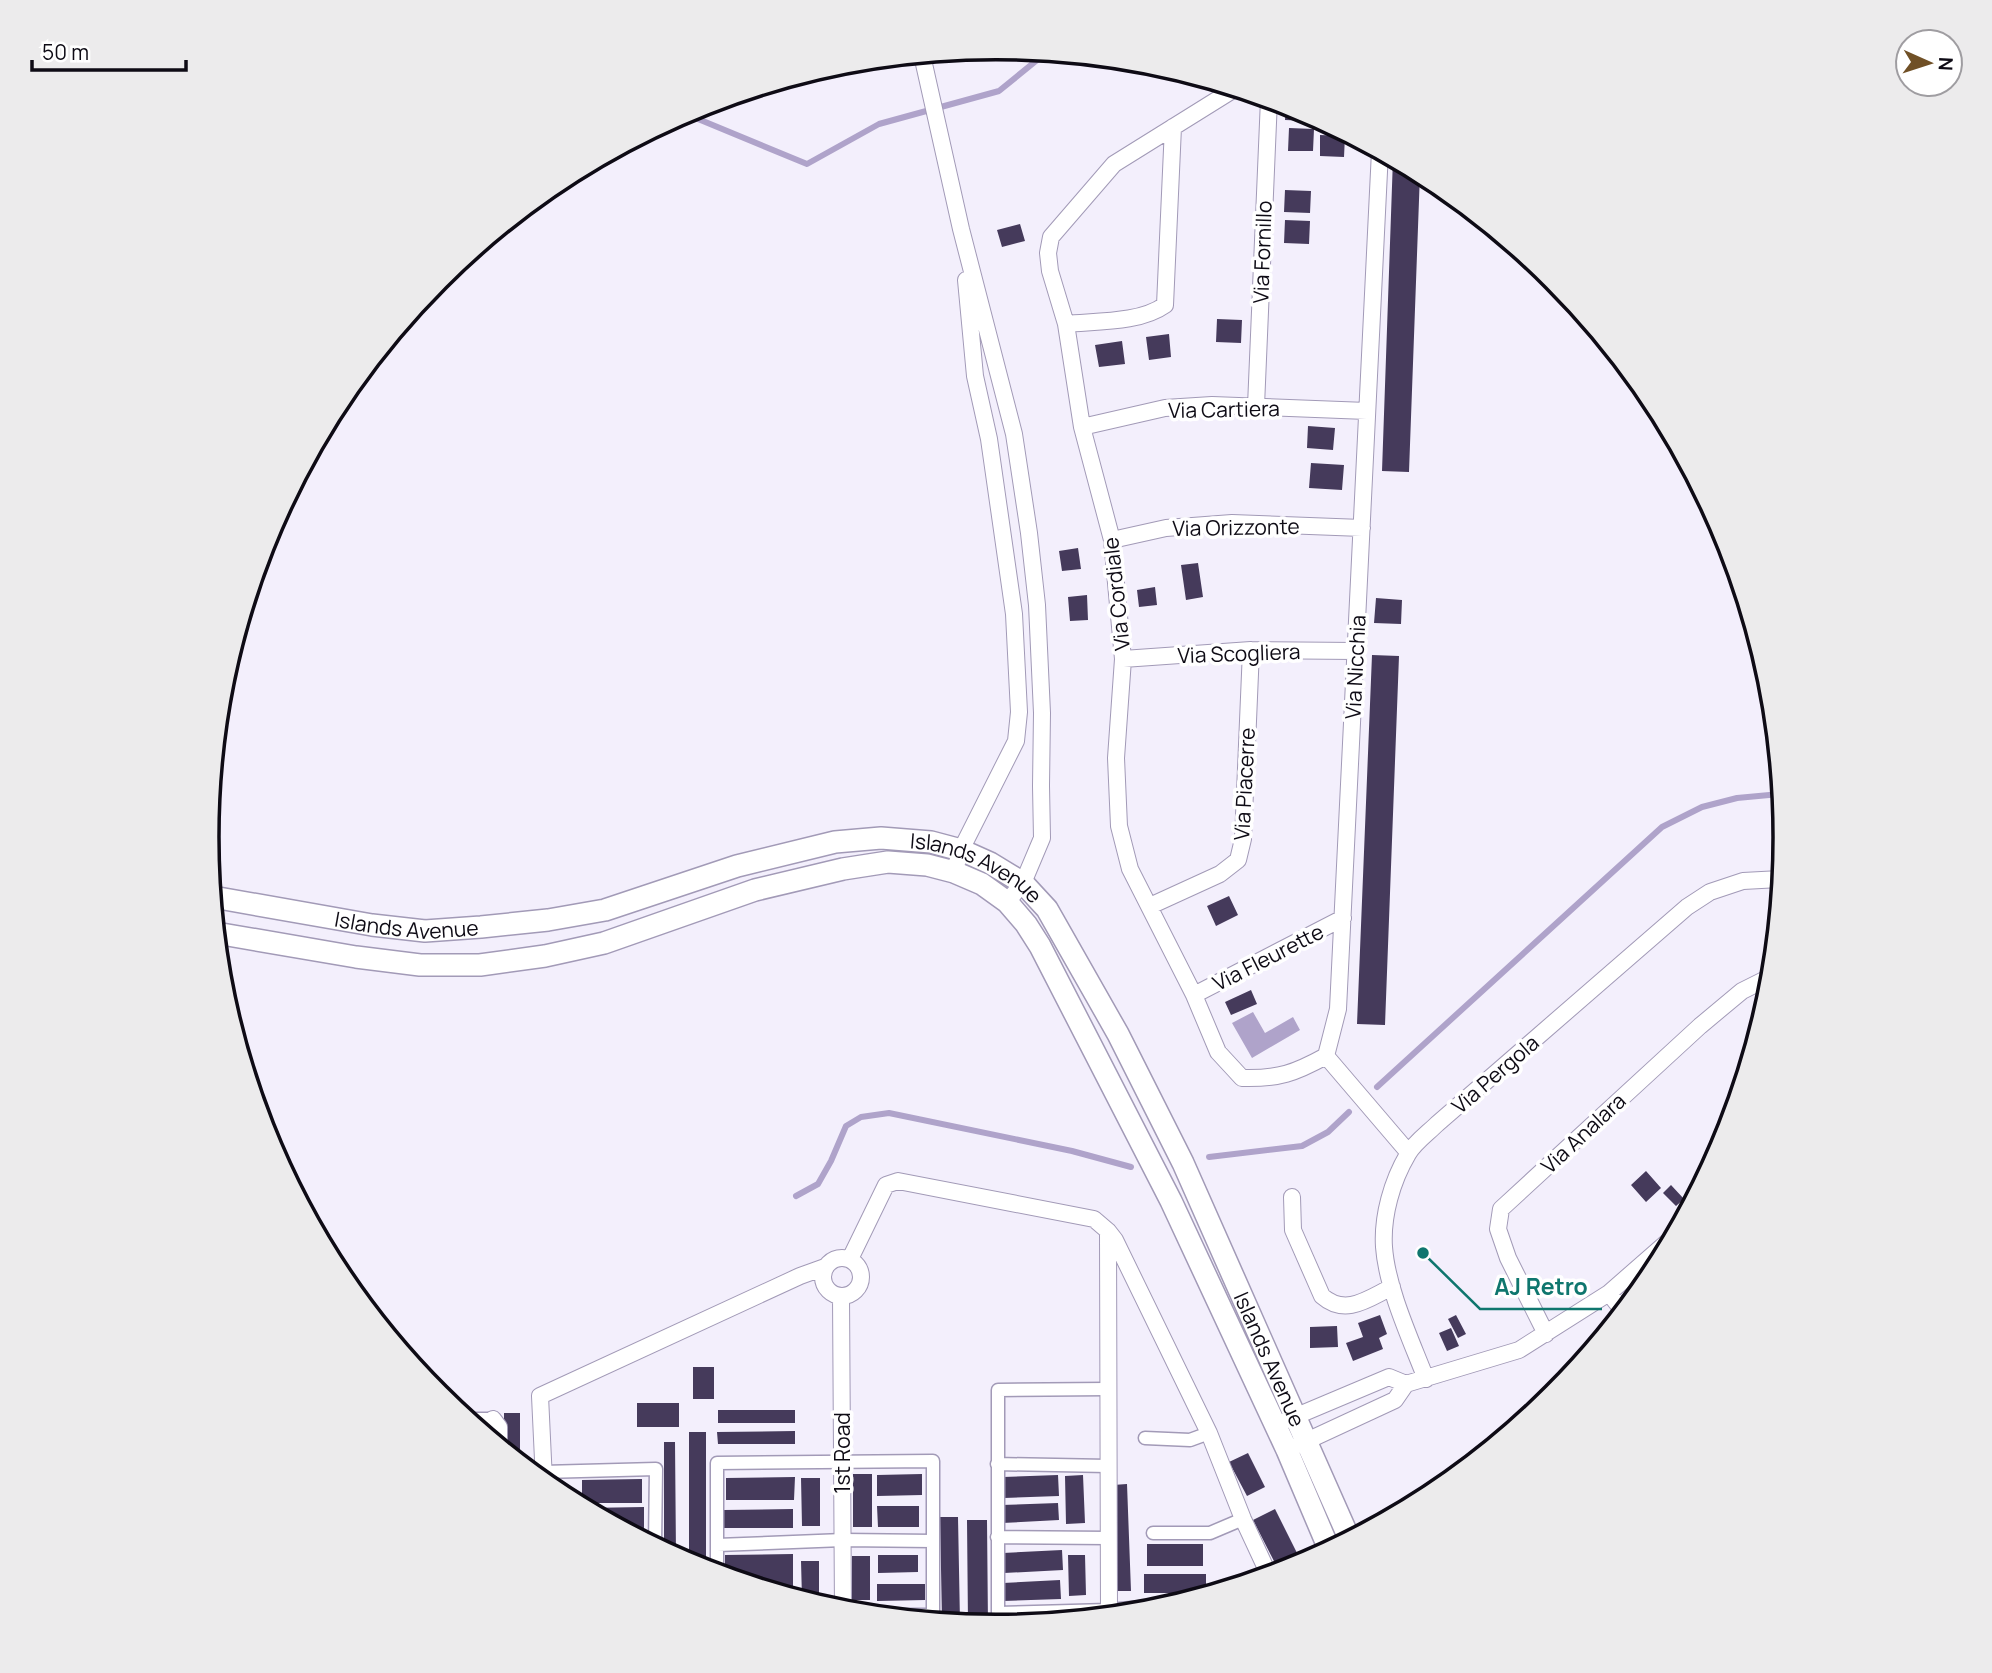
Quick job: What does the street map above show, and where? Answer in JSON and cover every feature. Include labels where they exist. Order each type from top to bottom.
[{"type":"street","points":[[924,63],[961,229],[1014,434],[1037,605],[1042,838],[1023,883],[1007,902]]},
{"type":"street","name":"Via Cordiale","points":[[1226,95],[1114,164],[1051,237],[1049,271],[1066,324],[1082,427],[1112,540],[1123,659],[1116,758],[1119,826],[1130,869],[1194,995],[1218,1052],[1242,1078],[1269,1079],[1301,1069],[1326,1056]]},
{"type":"street","name":"Via Fornillo","points":[[1256,406],[1269,110]]},
{"type":"street","points":[[1066,324],[1139,317],[1154,313],[1165,305],[1173,127]]},
{"type":"street","name":"Via Nicchia","points":[[1326,1056],[1338,1009],[1379,162]]},
{"type":"street","points":[[954,872],[961,850],[1016,741],[1019,712],[1014,614],[989,439],[975,376],[961,229]]},
{"type":"street","name":"Via Cartiera","points":[[1082,427],[1165,408],[1212,405],[1367,411]]},
{"type":"street","name":"Via Orizzonte","points":[[1112,540],[1166,528],[1232,523],[1362,528]]},
{"type":"street","name":"Via Scogliera","points":[[1123,659],[1251,650],[1356,651]]},
{"type":"street","name":"Via Piacerre","points":[[1150,906],[1220,874],[1238,860],[1243,839],[1251,650]]},
{"type":"street","points":[[1016,741],[1041,742]]},
{"type":"street","name":"Islands Avenue","points":[[222,899],[372,925],[425,931],[494,926],[606,910],[737,866],[835,842],[881,838],[931,842],[961,850],[990,863],[1023,883],[1047,909],[1130,1058],[1183,1163],[1295,1416],[1296,1446],[1326,1539]]},
{"type":"street","name":"Islands Avenue","points":[[226,935],[356,957],[407,963],[480,965],[545,956],[604,943],[755,890],[843,869],[888,862],[927,865],[954,872],[982,884],[1007,902],[1040,946],[1171,1201],[1275,1426],[1296,1446],[1345,1530]]},
{"type":"street","name":"Via Pergola","points":[[1426,1379],[1392,1287],[1384,1248],[1385,1221],[1391,1192],[1408,1152],[1687,907],[1710,892],[1744,881],[1771,880]]},
{"type":"street","name":"Via Fleurette","points":[[1194,995],[1343,918]]},
{"type":"street","name":"Via Analara","points":[[1546,1334],[1508,1258],[1498,1229],[1501,1209],[1700,1026],[1742,991],[1759,982]]},
{"type":"street","points":[[1326,1056],[1408,1152]]},
{"type":"street","points":[[850,1259],[886,1185],[898,1181],[1094,1219],[1115,1240],[1209,1433],[1264,1565]]},
{"type":"street","points":[[1292,1197],[1293,1230],[1322,1296],[1328,1301],[1350,1306],[1392,1287]]},
{"type":"street","points":[[1108,1231],[1108,1605]]},
{"type":"street","points":[[841,1257],[850,1259],[860,1270],[860,1285],[848,1295],[831,1293],[822,1277],[825,1267],[831,1260],[841,1257]]},
{"type":"street","points":[[1275,1426],[1388,1377],[1406,1384],[1519,1350],[1609,1293],[1647,1259]]},
{"type":"street","points":[[544,1468],[540,1396],[800,1276],[825,1267]]},
{"type":"street","points":[[1609,1293],[1617,1303]]},
{"type":"street","name":"1st Road","points":[[841,1296],[843,1599]]},
{"type":"street","points":[[1296,1446],[1395,1401],[1406,1384]]},
{"type":"street","points":[[998,1614],[998,1390],[1108,1389]]},
{"type":"street","points":[[482,1419],[493,1419],[499,1427],[499,1433]]},
{"type":"street","points":[[1145,1438],[1190,1440],[1209,1433]]},
{"type":"street","points":[[717,1561],[717,1463],[933,1461],[933,1611]]},
{"type":"street","points":[[997,1464],[1108,1466]]},
{"type":"street","points":[[554,1475],[656,1469],[652,1533]]},
{"type":"street","points":[[1153,1533],[1210,1533],[1243,1519]]},
{"type":"street","points":[[998,1537],[1109,1538]]},
{"type":"street","points":[[717,1545],[843,1540],[933,1541]]},
{"type":"shaded area","points":[[1253,1012],[1265,1033],[1293,1017],[1300,1030],[1252,1058],[1232,1023]]},
{"type":"building","points":[[1289,128],[1314,129],[1313,151],[1288,151]]},
{"type":"building","points":[[1320,135],[1330,135],[1345,143],[1344,157],[1320,156]]},
{"type":"building","points":[[1393,169],[1420,185],[1409,472],[1382,471]]},
{"type":"building","points":[[1285,190],[1311,191],[1310,213],[1284,212]]},
{"type":"building","points":[[1285,220],[1310,221],[1309,244],[1284,243]]},
{"type":"building","points":[[1020,224],[1025,241],[1002,247],[997,230]]},
{"type":"building","points":[[1217,319],[1242,320],[1241,343],[1216,342]]},
{"type":"building","points":[[1169,334],[1171,357],[1149,360],[1146,337]]},
{"type":"building","points":[[1122,341],[1125,364],[1099,367],[1095,345]]},
{"type":"building","points":[[1308,426],[1335,428],[1333,450],[1307,448]]},
{"type":"building","points":[[1311,463],[1344,465],[1342,490],[1309,488]]},
{"type":"building","points":[[1078,548],[1081,569],[1062,571],[1059,551]]},
{"type":"building","points":[[1198,563],[1203,597],[1186,600],[1181,565]]},
{"type":"building","points":[[1155,587],[1157,605],[1139,607],[1137,590]]},
{"type":"building","points":[[1087,595],[1088,620],[1070,621],[1068,597]]},
{"type":"building","points":[[1376,598],[1402,600],[1401,624],[1374,623]]},
{"type":"building","points":[[1372,655],[1399,656],[1385,1025],[1357,1024]]},
{"type":"building","points":[[1229,896],[1238,915],[1216,926],[1207,906]]},
{"type":"building","points":[[1251,990],[1257,1004],[1231,1015],[1225,1002]]},
{"type":"building","points":[[1646,1171],[1661,1188],[1646,1202],[1631,1185]]},
{"type":"building","points":[[1671,1185],[1683,1198],[1676,1206],[1663,1193]]},
{"type":"building","points":[[1380,1315],[1387,1334],[1379,1338],[1383,1349],[1353,1361],[1346,1343],[1363,1337],[1358,1323]]},
{"type":"building","points":[[1456,1315],[1466,1334],[1458,1338],[1448,1319]]},
{"type":"building","points":[[1337,1326],[1338,1347],[1310,1348],[1310,1327]]},
{"type":"building","points":[[1451,1328],[1459,1346],[1447,1351],[1439,1333]]},
{"type":"building","points":[[693,1367],[714,1367],[714,1399],[693,1399]]},
{"type":"building","points":[[637,1403],[679,1403],[679,1427],[637,1427]]},
{"type":"building","points":[[718,1410],[795,1410],[795,1423],[718,1423]]},
{"type":"building","points":[[504,1413],[520,1413],[520,1451],[504,1437]]},
{"type":"building","points":[[795,1431],[795,1444],[718,1444],[717,1432]]},
{"type":"building","points":[[689,1432],[706,1432],[706,1557],[689,1550]]},
{"type":"building","points":[[664,1442],[675,1442],[676,1544],[664,1538]]},
{"type":"building","points":[[1248,1453],[1265,1487],[1247,1496],[1229,1462]]},
{"type":"building","points":[[853,1474],[872,1474],[872,1527],[853,1527]]},
{"type":"building","points":[[922,1474],[922,1495],[877,1496],[877,1475]]},
{"type":"building","points":[[1058,1475],[1059,1496],[1004,1498],[1003,1477]]},
{"type":"building","points":[[1083,1475],[1085,1523],[1066,1524],[1065,1476]]},
{"type":"building","points":[[795,1477],[794,1500],[726,1500],[726,1478]]},
{"type":"building","points":[[801,1478],[820,1478],[820,1526],[802,1526]]},
{"type":"building","points":[[642,1479],[642,1503],[597,1503],[582,1494],[582,1480]]},
{"type":"building","points":[[1127,1484],[1131,1591],[1117,1591],[1113,1485]]},
{"type":"building","points":[[1058,1503],[1059,1520],[1002,1523],[1001,1505]]},
{"type":"building","points":[[877,1506],[919,1506],[919,1527],[878,1527]]},
{"type":"building","points":[[644,1507],[644,1529],[607,1509],[605,1508]]},
{"type":"building","points":[[793,1509],[793,1528],[724,1528],[724,1510]]},
{"type":"building","points":[[1275,1509],[1297,1552],[1274,1561],[1253,1520]]},
{"type":"building","points":[[940,1517],[958,1517],[960,1613],[942,1612]]},
{"type":"building","points":[[967,1520],[987,1520],[988,1614],[968,1613]]},
{"type":"building","points":[[1147,1544],[1203,1544],[1203,1566],[1147,1566]]},
{"type":"building","points":[[1062,1550],[1063,1570],[1004,1573],[1003,1553]]},
{"type":"building","points":[[793,1554],[793,1586],[725,1564],[725,1555]]},
{"type":"building","points":[[878,1555],[918,1555],[918,1572],[878,1573]]},
{"type":"building","points":[[1068,1555],[1085,1555],[1086,1595],[1069,1596]]},
{"type":"building","points":[[852,1556],[870,1556],[870,1600],[852,1600]]},
{"type":"building","points":[[801,1561],[819,1561],[819,1593],[802,1589]]},
{"type":"building","points":[[1144,1574],[1206,1574],[1206,1584],[1172,1593],[1144,1593]]},
{"type":"building","points":[[1060,1580],[1061,1599],[1003,1601],[1003,1583]]},
{"type":"building","points":[[877,1584],[925,1584],[925,1600],[877,1601]]},
{"type":"waterway","points":[[699,119],[807,164],[879,124],[999,91],[1036,61]]},
{"type":"waterway","points":[[1377,1087],[1662,827],[1702,807],[1737,798],[1771,795]]},
{"type":"waterway","points":[[1209,1157],[1302,1146],[1328,1132],[1349,1112]]},
{"type":"waterway","points":[[796,1196],[818,1184],[846,1126],[861,1117],[889,1113],[1072,1151],[1131,1167]]},
{"type":"place","name":"AJ Retro","points":[[1423,1253]]}]
